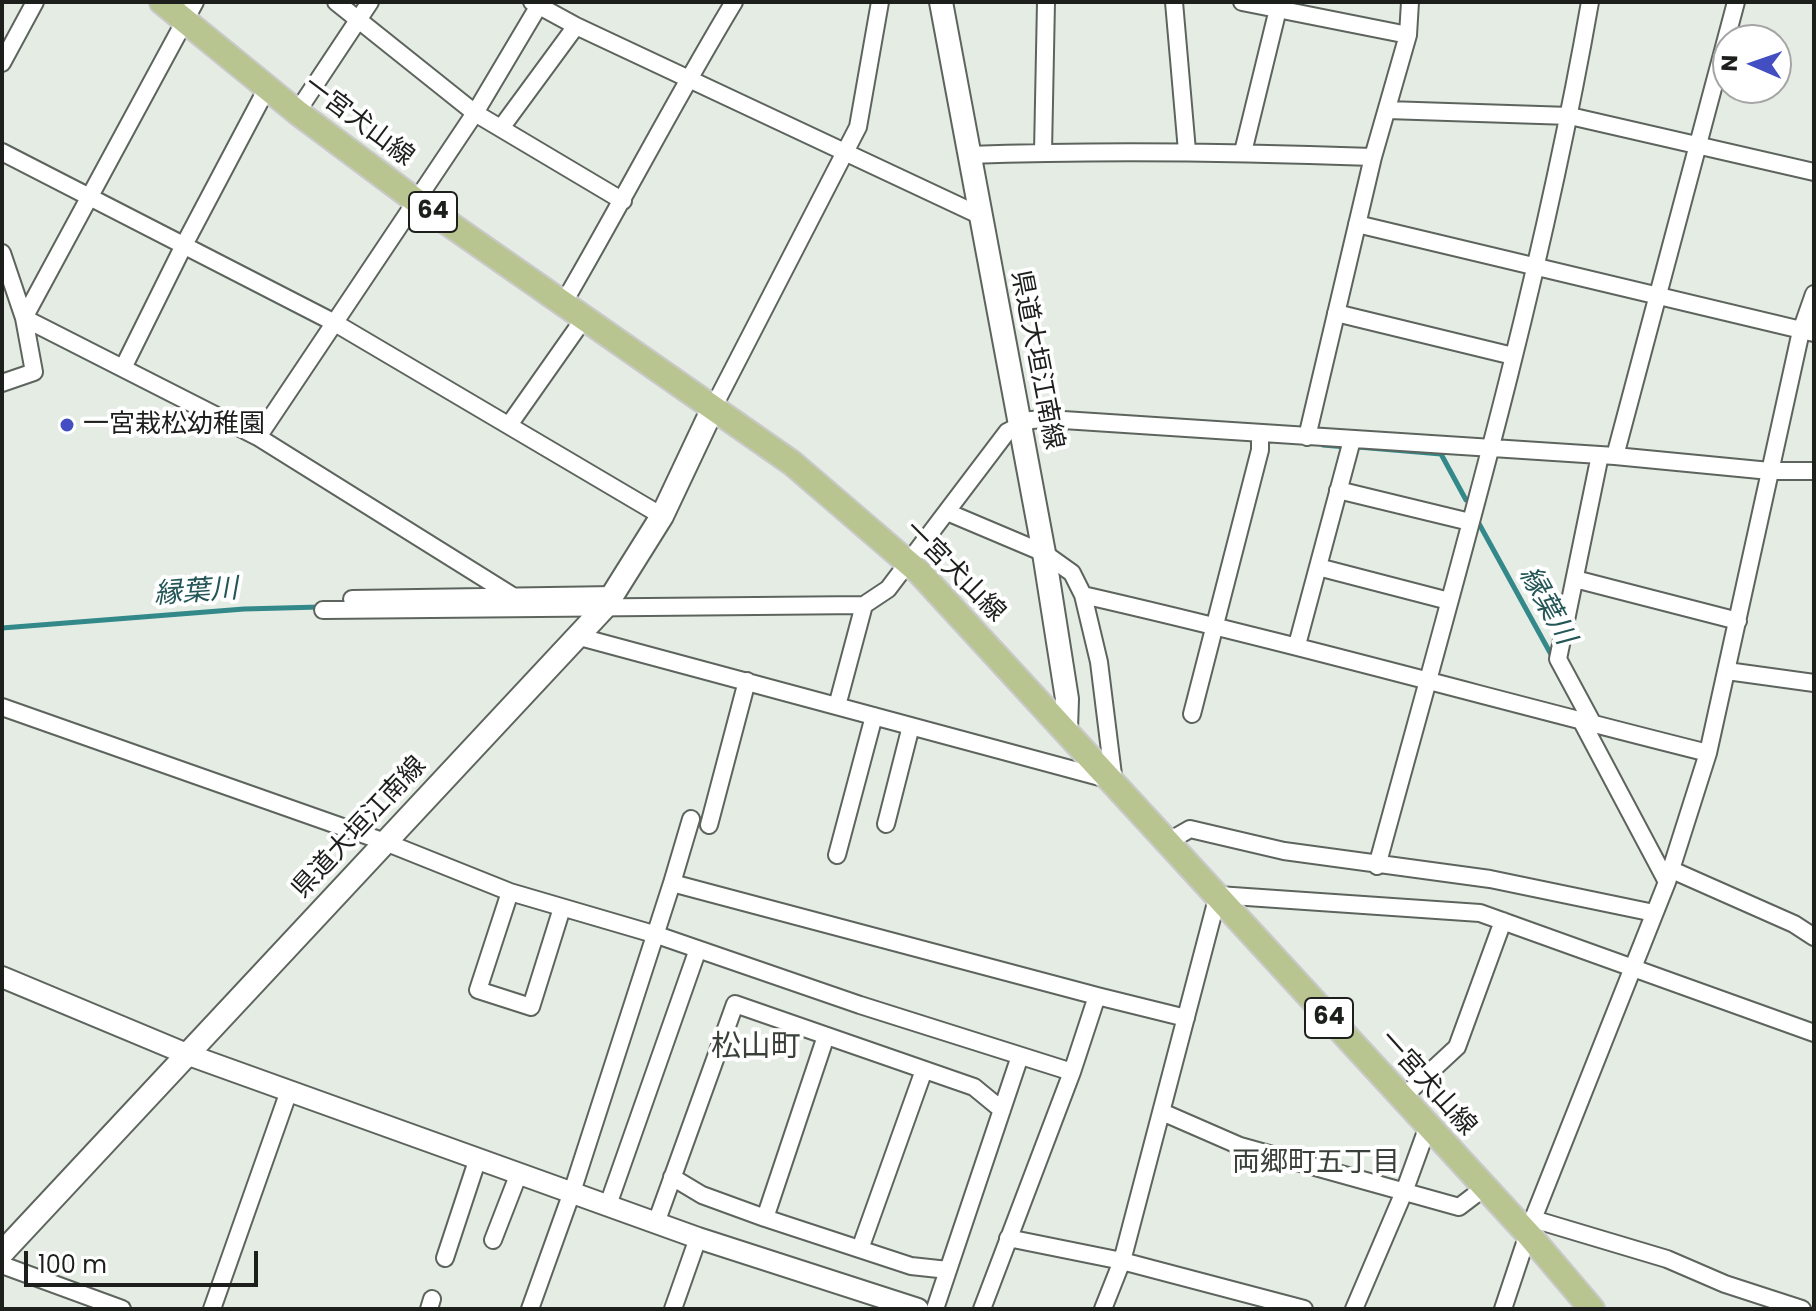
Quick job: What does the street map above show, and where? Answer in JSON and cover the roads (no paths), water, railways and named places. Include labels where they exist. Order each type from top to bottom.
[{"type":"main road","name":"一宮犬山線","points":[[162,2],[189,11],[267,88],[415,200],[792,463],[909,563],[1066,729],[1484,1188],[1531,1227],[1592,1309]]},
{"type":"main road","name":"県道大垣江南線","points":[[941,2],[1044,553],[1067,699],[1066,729]]},
{"type":"main road","name":"県道大垣江南線","points":[[2,1253],[580,637],[610,601],[662,516],[713,408]]},
{"type":"street","points":[[2,63],[35,2]]},
{"type":"street","points":[[336,2],[475,113],[623,201]]},
{"type":"street","points":[[297,112],[370,2]]},
{"type":"street","points":[[564,302],[734,2]]},
{"type":"street","points":[[713,408],[858,127],[880,2]]},
{"type":"street","points":[[1043,152],[1046,2]]},
{"type":"street","points":[[1174,2],[1187,151]]},
{"type":"street","points":[[1242,2],[1408,35]]},
{"type":"street","points":[[1307,437],[1373,157],[1408,35],[1410,2]]},
{"type":"street","points":[[1377,866],[1513,356],[1570,116],[1590,2]]},
{"type":"street","points":[[1736,2],[1658,297],[1608,456],[1575,579],[1558,659],[1587,723],[1669,876],[1794,924],[1814,937]]},
{"type":"street","points":[[258,437],[475,113],[537,4],[576,26],[981,216]]},
{"type":"street","points":[[1243,152],[1278,9]]},
{"type":"street","points":[[24,318],[189,11]]},
{"type":"street","points":[[501,128],[576,26]]},
{"type":"street","points":[[123,368],[267,88]]},
{"type":"street","points":[[1387,110],[1570,116],[1814,172]]},
{"type":"street","points":[[968,155],[1187,151],[1373,157]]},
{"type":"street","points":[[2,152],[335,323],[662,516]]},
{"type":"street","points":[[1357,224],[1808,332]]},
{"type":"street","points":[[2,253],[24,318],[34,372],[2,383]]},
{"type":"street","points":[[1503,1309],[1531,1227],[1669,876],[1708,753],[1770,471],[1808,332],[1814,294]]},
{"type":"street","points":[[1336,313],[1513,356]]},
{"type":"street","points":[[509,425],[585,317]]},
{"type":"street","points":[[24,318],[258,437],[506,602]]},
{"type":"street","points":[[352,599],[406,603],[610,601],[864,605],[888,589],[1007,432],[1031,420],[1608,456],[1770,471],[1814,471]]},
{"type":"street","points":[[1192,714],[1260,450],[1260,433]]},
{"type":"street","points":[[1297,645],[1352,440]]},
{"type":"street","points":[[1338,490],[1470,522]]},
{"type":"street","points":[[580,637],[1113,782],[1099,662],[1083,595],[1072,573],[1044,553],[947,512]]},
{"type":"street","points":[[1318,567],[1449,601]]},
{"type":"street","points":[[1575,579],[1738,621]]},
{"type":"street","points":[[1083,595],[1297,645],[1427,682],[1708,753]]},
{"type":"street","points":[[323,610],[406,603]]},
{"type":"street","points":[[837,706],[864,605]]},
{"type":"street","points":[[1727,671],[1814,683]]},
{"type":"street","points":[[709,825],[747,681]]},
{"type":"street","points":[[2,707],[385,842],[510,892],[657,935],[860,1005],[1072,1072]]},
{"type":"street","points":[[837,855],[874,716]]},
{"type":"street","points":[[886,824],[911,726]]},
{"type":"street","points":[[530,1309],[657,935],[691,819]]},
{"type":"street","points":[[1169,841],[1190,829],[1284,851],[1490,879],[1654,913]]},
{"type":"street","points":[[672,883],[1186,1018]]},
{"type":"street","points":[[510,892],[478,990],[531,1007],[562,908]]},
{"type":"street","points":[[1103,1309],[1122,1261],[1218,895],[1480,913],[1814,1033]]},
{"type":"street","points":[[1402,1098],[1457,1047],[1503,921]]},
{"type":"street","points":[[608,1205],[698,949]]},
{"type":"street","points":[[2,977],[189,1055],[698,1238],[918,1309]]},
{"type":"street","points":[[982,1309],[1072,1072],[1097,996]]},
{"type":"street","points":[[656,1223],[735,1004],[974,1087],[1002,1110]]},
{"type":"street","points":[[765,1218],[826,1036]]},
{"type":"street","points":[[935,1309],[1020,1056]]},
{"type":"street","points":[[860,1249],[924,1070]]},
{"type":"street","points":[[212,1309],[289,1091]]},
{"type":"street","points":[[1162,1112],[1240,1146],[1459,1207],[1484,1188]]},
{"type":"street","points":[[1354,1309],[1404,1192],[1428,1126]]},
{"type":"street","points":[[445,1258],[478,1158]]},
{"type":"street","points":[[493,1240],[519,1173]]},
{"type":"street","points":[[672,1177],[702,1195],[765,1218],[911,1266],[948,1270]]},
{"type":"street","points":[[1531,1227],[1667,1259],[1725,1284],[1802,1309]]},
{"type":"street","points":[[673,1309],[698,1238]]},
{"type":"street","points":[[1008,1238],[1122,1261],[1304,1309]]},
{"type":"street","points":[[2,1265],[122,1309]]},
{"type":"waterway","name":"縁葉川","points":[[1323,445],[1346,447]]},
{"type":"waterway","name":"縁葉川","points":[[1358,447],[1441,454],[1466,500]]},
{"type":"waterway","name":"縁葉川","points":[[1477,520],[1553,658]]},
{"type":"waterway","name":"縁葉川","points":[[2,628],[244,609],[320,607]]},
{"type":"place","name":"一宮栽松幼稚園","points":[[67,425]]},
{"type":"district","name":"松山町","points":[[756,1048]]},
{"type":"district","name":"両郷町五丁目","points":[[1316,1164]]}]
